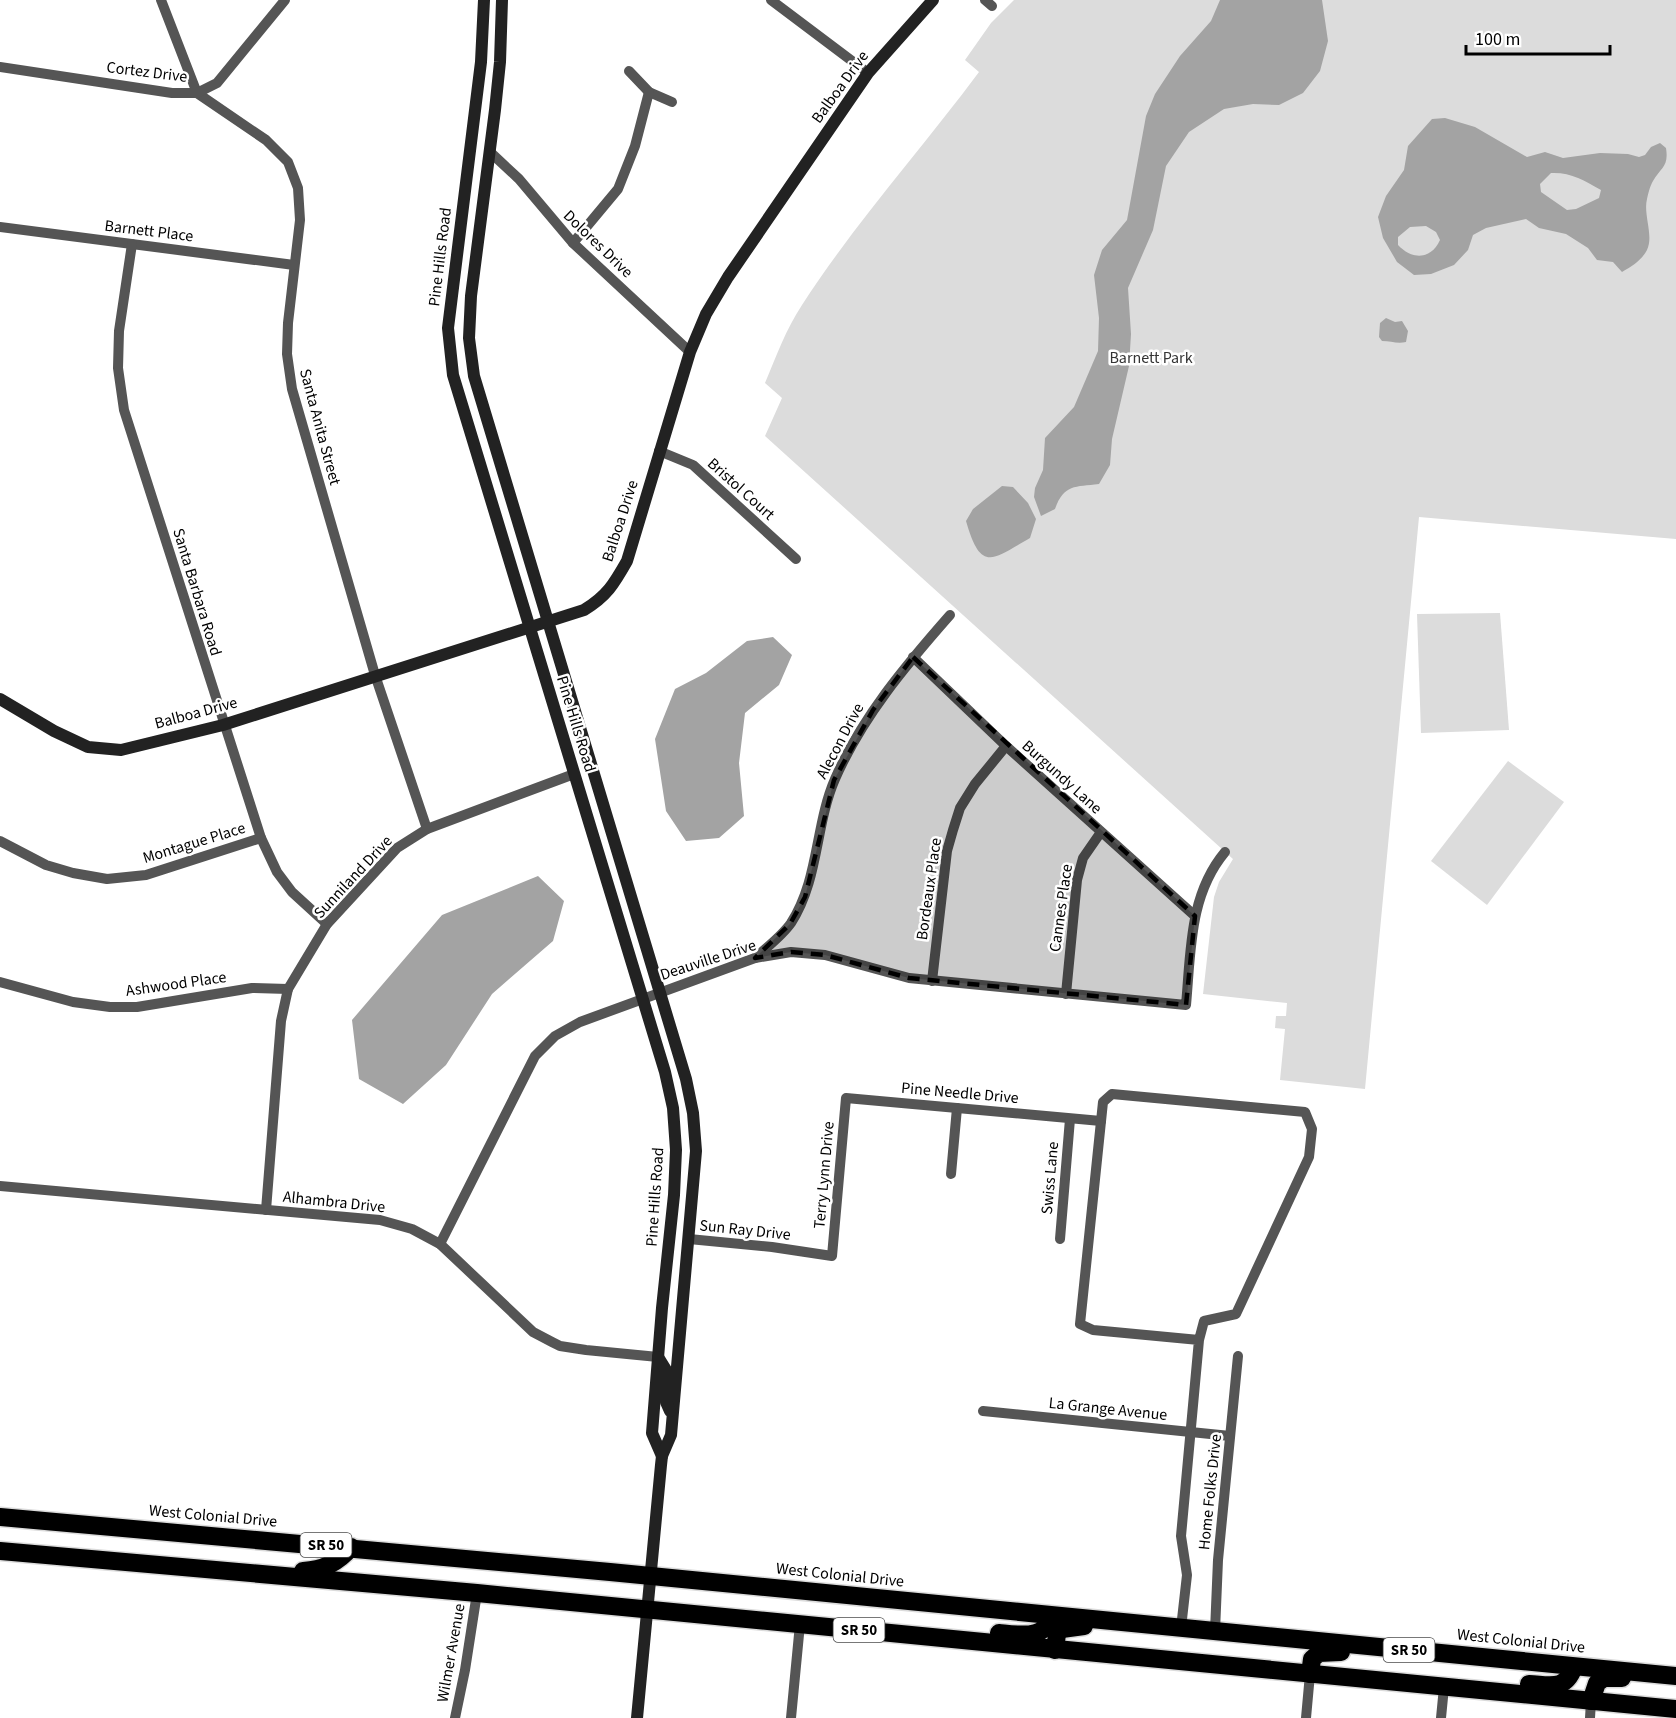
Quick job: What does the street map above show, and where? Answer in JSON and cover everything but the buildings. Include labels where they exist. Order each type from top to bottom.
[{"type":"highway","name":"West Colonial Drive","points":[[0,1517],[351,1547],[1674,1676]]},
{"type":"highway","points":[[99,1559],[101,1525]]},
{"type":"highway","points":[[271,1574],[311,1571],[332,1564],[343,1557],[351,1547]]},
{"type":"highway","name":"SR 50","points":[[0,1551],[477,1593],[1509,1693],[1590,1710],[1676,1709]]},
{"type":"highway","points":[[954,1640],[972,1630],[1005,1634],[1040,1632],[1046,1626],[1047,1615]]},
{"type":"highway","points":[[1055,1650],[1057,1634],[1062,1629],[1079,1626],[1117,1630],[1136,1623]]},
{"type":"highway","points":[[1310,1674],[1312,1659],[1319,1653],[1338,1652],[1384,1656],[1396,1648]]},
{"type":"highway","points":[[1509,1693],[1526,1684],[1562,1685],[1569,1679],[1574,1667]]},
{"type":"highway","points":[[1590,1710],[1593,1688],[1604,1678],[1660,1682],[1674,1676]]},
{"type":"main road","name":"Pine Hills Road","points":[[484,0],[482,62],[448,328],[453,375],[643,998],[673,1107],[676,1150],[674,1195],[652,1433],[662,1456]]},
{"type":"main road","name":"Pine Hills Road","points":[[502,0],[500,62],[471,296],[469,338],[474,376],[686,1079],[693,1113],[696,1151],[673,1417],[671,1435],[662,1456],[637,1718]]},
{"type":"main road","name":"Balboa Drive","points":[[0,699],[54,731],[88,747],[121,750],[224,725],[584,610],[599,601],[610,590],[627,561],[690,352],[706,314],[728,277],[868,73],[933,0]]},
{"type":"main road","points":[[658,1357],[666,1370],[666,1402],[673,1417]]},
{"type":"street","points":[[161,0],[196,93]]},
{"type":"street","name":"Cortez Drive","points":[[0,67],[172,93],[196,93],[217,83],[285,0]]},
{"type":"street","points":[[771,0],[868,73]]},
{"type":"street","points":[[629,71],[649,92],[672,102]]},
{"type":"street","points":[[573,243],[618,189],[634,146],[649,92]]},
{"type":"street","name":"Santa Anita Street","points":[[196,93],[266,140],[288,162],[298,188],[300,220],[288,323],[287,354],[292,389],[375,675],[427,830]]},
{"type":"street","name":"Dolores Drive","points":[[489,151],[519,179],[573,243],[690,352]]},
{"type":"street","name":"Barnett Place","points":[[0,227],[294,265]]},
{"type":"street","name":"Santa Barbara Road","points":[[132,244],[119,340],[118,368],[124,410],[261,838],[277,872],[292,892],[327,924]]},
{"type":"street","name":"Bristol Court","points":[[659,451],[693,465],[795,559]]},
{"type":"street","name":"Alecon Drive","points":[[755,958],[790,924],[805,897],[823,814],[834,780],[853,744],[873,710],[913,657],[950,615]]},
{"type":"street","name":"Burgundy Lane","points":[[913,657],[1006,746],[1194,916]]},
{"type":"street","name":"Bordeaux Place","points":[[932,981],[947,851],[952,830],[960,808],[975,784],[1006,746]]},
{"type":"street","name":"Sunniland Drive","points":[[266,1210],[281,1021],[288,989],[327,924],[397,848],[427,830],[574,774]]},
{"type":"street","name":"Cannes Place","points":[[1066,994],[1077,880],[1083,858],[1101,832]]},
{"type":"street","name":"Montague Place","points":[[0,841],[46,866],[106,879],[146,875],[261,838]]},
{"type":"street","points":[[1194,916],[1203,887],[1213,866],[1225,852]]},
{"type":"street","name":"Deauville Drive","points":[[440,1244],[535,1056],[555,1036],[580,1022],[755,958],[791,952],[825,955],[909,978],[1186,1005],[1194,916]]},
{"type":"street","name":"Ashwood Place","points":[[0,982],[73,1002],[110,1007],[137,1006],[252,988],[288,989]]},
{"type":"street","points":[[1181,1628],[1187,1575],[1181,1536],[1199,1340],[1204,1321],[1236,1314],[1309,1157],[1312,1129],[1305,1112],[1112,1094],[1103,1102],[1080,1324],[1093,1330],[1199,1340]]},
{"type":"street","name":"Pine Needle Drive","points":[[846,1098],[1101,1121]]},
{"type":"street","name":"Terry Lynn Drive","points":[[832,1256],[846,1098]]},
{"type":"street","points":[[951,1174],[957,1108]]},
{"type":"street","name":"Swiss Lane","points":[[1060,1239],[1070,1119]]},
{"type":"street","name":"Alhambra Drive","points":[[0,1186],[380,1220],[412,1229],[440,1244],[533,1332],[560,1346],[658,1357]]},
{"type":"street","name":"Sun Ray Drive","points":[[689,1239],[772,1247],[832,1256]]},
{"type":"street","name":"Home Folks Drive","points":[[1215,1631],[1218,1560],[1238,1356]]},
{"type":"street","name":"La Grange Avenue","points":[[983,1411],[1230,1436]]},
{"type":"street","name":"Wilmer Avenue","points":[[455,1718],[477,1593]]},
{"type":"street","points":[[791,1718],[801,1624]]},
{"type":"street","points":[[1306,1718],[1310,1674]]},
{"type":"street","points":[[1441,1718],[1444,1687]]},
{"type":"highlighted area","points":[[913,657],[1195,916],[1186,1005],[909,978],[825,955],[791,952],[755,958],[790,924],[805,897],[834,780],[873,710]]},
{"type":"green space","name":"Barnett Park","points":[[1014,0],[1676,0],[1676,539],[1419,517],[1365,1089],[1280,1080],[1285,1029],[1275,1028],[1276,1016],[1286,1016],[1287,1003],[1203,994],[1214,897],[1219,882],[1233,859],[765,436],[782,398],[765,383],[796,314],[844,245],[979,72],[965,60],[991,23]]},
{"type":"green space","points":[[1500,613],[1509,730],[1421,733],[1417,614]]},
{"type":"green space","points":[[1508,761],[1564,802],[1487,905],[1431,861]]},
{"type":"shaded area","points":[[1220,0],[1322,0],[1328,41],[1320,71],[1303,93],[1279,105],[1253,104],[1224,109],[1189,132],[1166,166],[1153,230],[1128,288],[1131,334],[1129,366],[1112,439],[1110,465],[1099,484],[1071,488],[1062,495],[1055,509],[1041,516],[1034,497],[1035,488],[1043,470],[1045,438],[1074,407],[1098,351],[1099,318],[1094,275],[1102,250],[1127,220],[1146,116],[1155,94],[1180,56],[1211,21]]},
{"type":"shaded area","points":[[1445,118],[1475,127],[1527,157],[1545,152],[1563,158],[1600,153],[1628,154],[1639,157],[1660,143],[1666,148],[1666,159],[1647,197],[1649,244],[1645,254],[1622,272],[1613,262],[1597,260],[1588,248],[1566,234],[1539,228],[1526,219],[1486,228],[1473,235],[1468,250],[1454,265],[1431,274],[1414,275],[1397,262],[1383,238],[1378,217],[1386,196],[1404,170],[1408,146],[1432,119]],"holes":[[[1551,173],[1571,175],[1589,183],[1601,190],[1599,198],[1576,209],[1567,210],[1541,192],[1540,184]],[[1426,226],[1436,232],[1440,240],[1432,251],[1421,256],[1415,255],[1398,245],[1398,237],[1410,227]]]},
{"type":"shaded area","points":[[1386,318],[1395,322],[1402,321],[1408,331],[1406,342],[1382,341],[1379,337],[1380,323]]},
{"type":"shaded area","points":[[1002,486],[1013,487],[1028,503],[1036,519],[1030,538],[1006,552],[989,557],[977,549],[966,521],[973,509]]},
{"type":"shaded area","points":[[773,637],[792,655],[779,685],[745,713],[739,763],[744,816],[719,838],[686,841],[666,811],[655,739],[675,689],[706,673],[747,641]]},
{"type":"shaded area","points":[[538,876],[564,901],[553,941],[492,994],[446,1065],[403,1104],[359,1079],[352,1020],[442,915]]}]
